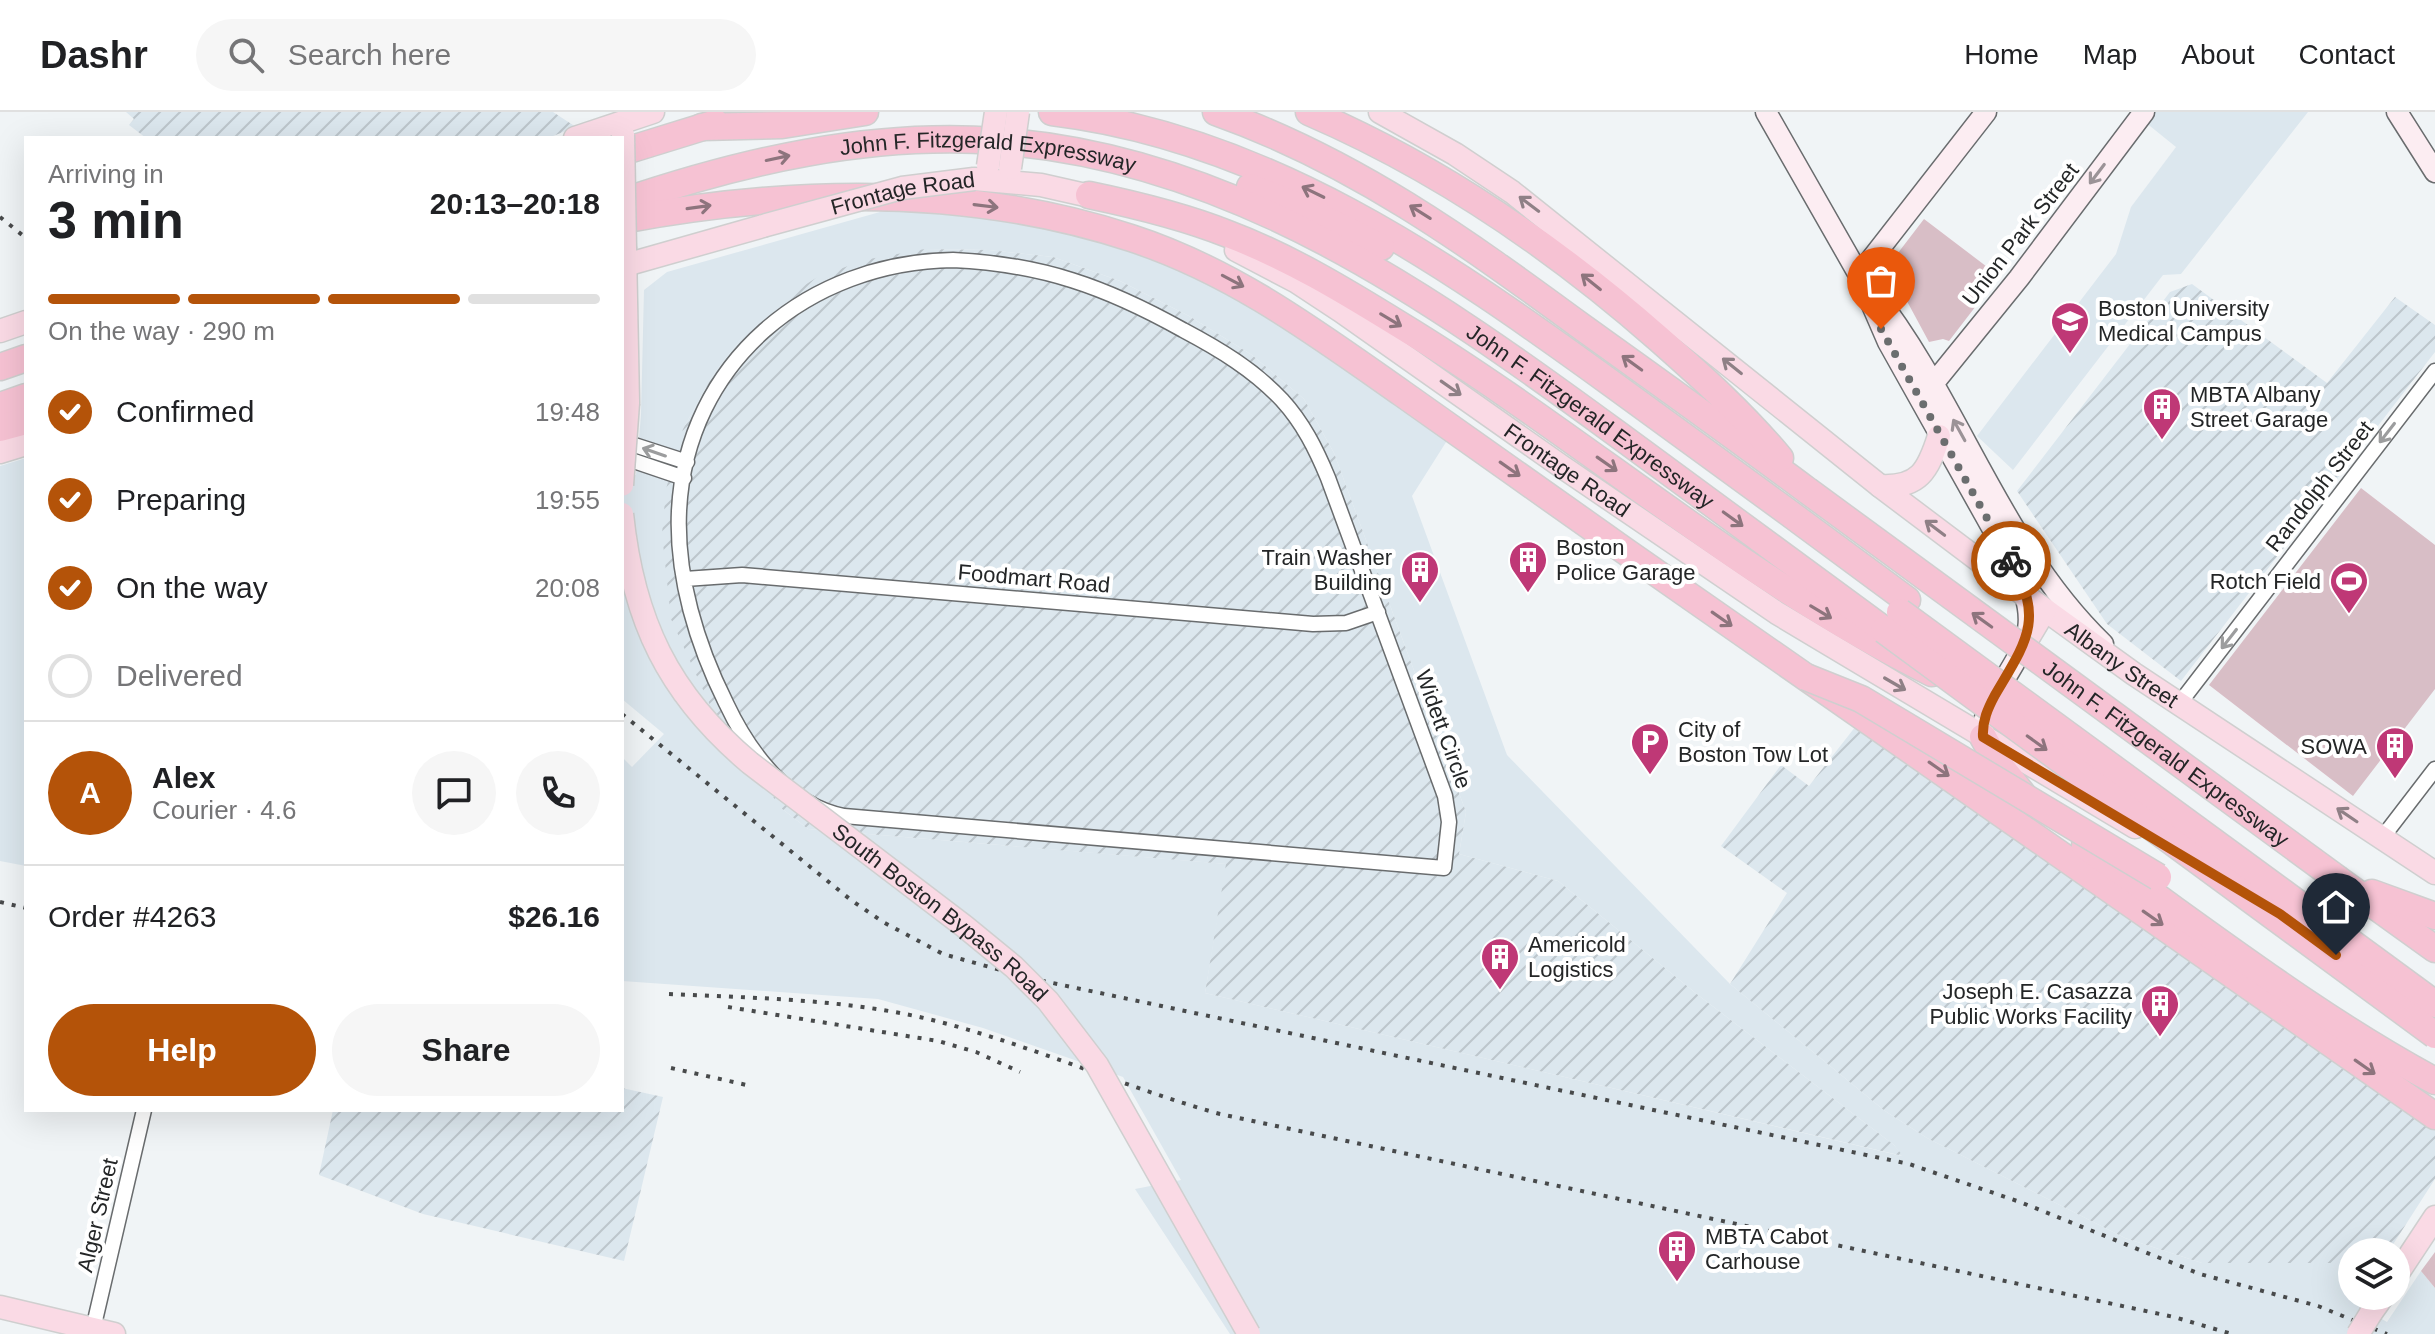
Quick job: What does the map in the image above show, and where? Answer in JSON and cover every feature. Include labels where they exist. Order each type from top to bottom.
[{"type":"highway","points":[[702,127],[754,112]]},
{"type":"highway","points":[[614,135],[702,127],[782,125],[865,112]]},
{"type":"highway","points":[[1052,112],[1150,130],[1215,150],[1296,184],[1385,230],[1518,315],[1893,622],[2434,1024]]},
{"type":"highway","name":"John F. Fitzgerald Expressway","points":[[1216,112],[1343,167],[1438,224],[2435,949]]},
{"type":"highway","points":[[1309,112],[1449,183],[1555,253],[1636,319],[1747,419],[1808,491]]},
{"type":"highway","name":"John F. Fitzgerald Expressway","points":[[624,201],[705,175],[779,158],[904,140],[967,139],[1022,143],[1140,167],[1268,213],[1391,278],[1893,622],[1967,691],[2434,1024]]},
{"type":"highway","points":[[1089,195],[1165,212],[1230,235],[1293,263],[1372,308],[1470,368],[1773,582],[1893,622],[2435,983]]},
{"type":"highway","points":[[624,220],[757,200],[825,196],[973,205],[1059,218],[1132,238],[1223,276],[1289,314],[2435,1116]]},
{"type":"highway","points":[[0,367],[24,359]]},
{"type":"highway","points":[[0,406],[24,398]]},
{"type":"highway","points":[[0,428],[24,422]]},
{"type":"highway","points":[[1806,677],[1861,699],[2158,877],[2411,1057],[2435,1080]]},
{"type":"highway","points":[[1983,737],[2013,783],[2056,825],[2295,994],[2435,1080]]},
{"type":"highway","points":[[2339,880],[2435,916]]},
{"type":"main road","points":[[614,135],[653,112]]},
{"type":"main road","points":[[993,175],[996,112]]},
{"type":"main road","points":[[993,175],[1018,112]]},
{"type":"main road","points":[[1380,112],[1455,154],[1523,199],[1880,486],[2134,674]]},
{"type":"main road","name":"Albany Street","points":[[1766,112],[1859,275],[1881,329],[2014,567],[2026,596],[2029,627],[2024,645],[1989,706],[1983,737]]},
{"type":"main road","points":[[1859,275],[1986,112]]},
{"type":"main road","name":"Union Park Street","points":[[1933,384],[2019,278],[2144,112]]},
{"type":"main road","points":[[2397,112],[2435,172]]},
{"type":"main road","name":"Frontage Road","points":[[624,260],[763,226],[886,191],[993,175],[1089,195],[1204,235],[1297,282],[1737,587],[1818,639],[2280,914],[2434,1024]]},
{"type":"main road","points":[[624,260],[628,403],[624,458]]},
{"type":"main road","name":"Albany Street","points":[[1859,275],[1904,333],[2043,575],[2087,628],[2134,674],[2435,873]]},
{"type":"main road","points":[[0,331],[24,323]]},
{"type":"main road","points":[[1880,486],[1898,486],[1920,476],[1929,464],[1939,436]]},
{"type":"main road","points":[[0,452],[24,445]]},
{"type":"main road","name":"South Boston Bypass Road","points":[[624,528],[630,571],[646,626],[663,663],[685,697],[735,751],[964,926],[1014,967],[1048,1001],[1097,1065],[1249,1334]]},
{"type":"main road","points":[[2024,645],[2045,610]]},
{"type":"main road","points":[[2410,1255],[2435,1217]]},
{"type":"main road","points":[[0,1307],[103,1332]]},
{"type":"main road","points":[[2358,1334],[2373,1310]]},
{"type":"street","name":"Widett Circle","points":[[970,261],[1030,269],[1085,283],[1133,302],[1224,353],[1271,389],[1316,448],[1448,803],[1444,868],[856,817],[823,811],[795,795],[773,775],[734,719],[702,647],[685,579],[679,525],[685,470],[707,405],[738,358],[773,322],[811,296],[864,274],[920,262],[970,261]]},
{"type":"street","name":"Randolph Street","points":[[2179,704],[2435,371]]},
{"type":"street","points":[[624,442],[685,470]]},
{"type":"street","points":[[624,457],[685,470]]},
{"type":"street","name":"Foodmart Road","points":[[685,579],[742,575],[1325,625],[1346,623],[1378,612]]},
{"type":"street","points":[[2387,842],[2435,769]]},
{"type":"street","name":"Alger Street","points":[[103,1332],[144,1112]]},
{"type":"shaded area","points":[[126,112],[553,112],[576,127],[553,136],[143,136],[129,125],[134,119]]},
{"type":"shaded area","name":"Boston University Medical Campus","points":[[2153,112],[2308,112],[2181,274],[2163,275],[2013,470],[1977,436],[2116,254],[2131,207],[2176,147],[2145,122]]},
{"type":"shaded area","points":[[887,210],[921,210],[1004,219],[1088,235],[1197,273],[1287,323],[1448,439],[1412,496],[1507,755],[1730,984],[1885,1111],[1927,1138],[2125,1238],[2202,1263],[2338,1263],[2338,1310],[2366,1310],[2387,1322],[2395,1310],[2410,1310],[2410,1288],[2421,1271],[2435,1288],[2435,1334],[1230,1334],[1135,1189],[1181,1180],[1123,1077],[983,1028],[878,999],[624,981],[624,759],[632,767],[664,734],[624,701],[624,471],[636,475],[641,415],[644,290],[667,272]],"holes":[[[925,249],[989,250],[1053,257],[1120,281],[1189,316],[1252,355],[1304,399],[1334,453],[1466,812],[1459,854],[1558,881],[1698,995],[1894,1145],[1902,1156],[1205,993],[1227,864],[808,829],[781,808],[683,429],[713,375],[743,336]]]},
{"type":"shaded area","points":[[1924,219],[1999,276],[1949,341],[1929,342],[1888,266]]},
{"type":"shaded area","points":[[925,249],[989,250],[1053,257],[1120,281],[1189,316],[1252,355],[1304,399],[1334,453],[1466,812],[1459,854],[1558,881],[1698,995],[1894,1145],[1903,1156],[1205,993],[1226,864],[808,829],[781,808],[714,714],[671,619],[662,534],[666,489],[683,429],[713,375],[743,336],[773,305],[816,278],[864,260]]},
{"type":"shaded area","name":"MBTA Albany Street Garage","points":[[2192,284],[2327,383],[2395,297],[2435,325],[2435,352],[2181,681],[2107,624],[2017,491],[2170,292]]},
{"type":"shaded area","points":[[24,459],[24,866],[0,861],[0,466]]},
{"type":"shaded area","name":"Rotch Field","points":[[2361,488],[2435,545],[2435,689],[2353,796],[2209,685]]},
{"type":"shaded area","points":[[1859,722],[2435,1124],[2435,1179],[2397,1238],[2338,1238],[2338,1263],[2202,1263],[2125,1238],[1927,1138],[1885,1111],[1730,984],[1787,893],[1721,846],[1781,765],[1809,786]]},
{"type":"shaded area","points":[[624,1088],[663,1097],[624,1261],[423,1214],[319,1175],[333,1112],[624,1112]]},
{"type":"shaded area","points":[[2435,1252],[2435,1288],[2421,1271]]},
{"type":"railway","points":[[0,217],[24,236]]},
{"type":"railway","points":[[624,716],[851,900],[883,922],[943,954],[1029,978],[1909,1164],[2020,1202],[2200,1274],[2318,1306],[2387,1334]]},
{"type":"railway","points":[[0,902],[24,908]]},
{"type":"railway","points":[[669,994],[829,1003],[924,1018],[999,1039],[1220,1114],[2174,1317],[2232,1334]]},
{"type":"railway","points":[[728,1007],[938,1041],[976,1052],[1020,1072]]},
{"type":"railway","points":[[671,1068],[751,1086]]},
{"type":"way so far","points":[[1881,329],[2011,561]]},
{"type":"place","name":"Boston University Medical Campus","points":[[2070,355]]},
{"type":"place","name":"MBTA Albany Street Garage","points":[[2162,441]]},
{"type":"place","name":"Boston Police Garage","points":[[1528,594]]},
{"type":"place","name":"Train Washer Building","points":[[1420,604]]},
{"type":"place","name":"Rotch Field","points":[[2349,615]]},
{"type":"place","name":"City of Boston Tow Lot","points":[[1650,776]]},
{"type":"place","name":"SOWA","points":[[2395,780]]},
{"type":"place","name":"Americold Logistics","points":[[1500,991]]},
{"type":"place","name":"Joseph E. Casazza Public Works Facility","points":[[2160,1038]]},
{"type":"place","name":"MBTA Cabot Carhouse","points":[[1677,1283]]},
{"type":"route","points":[[2011,561],[2029,606],[2029,631],[1989,706],[1983,737],[2280,914],[2336,955]]}]
